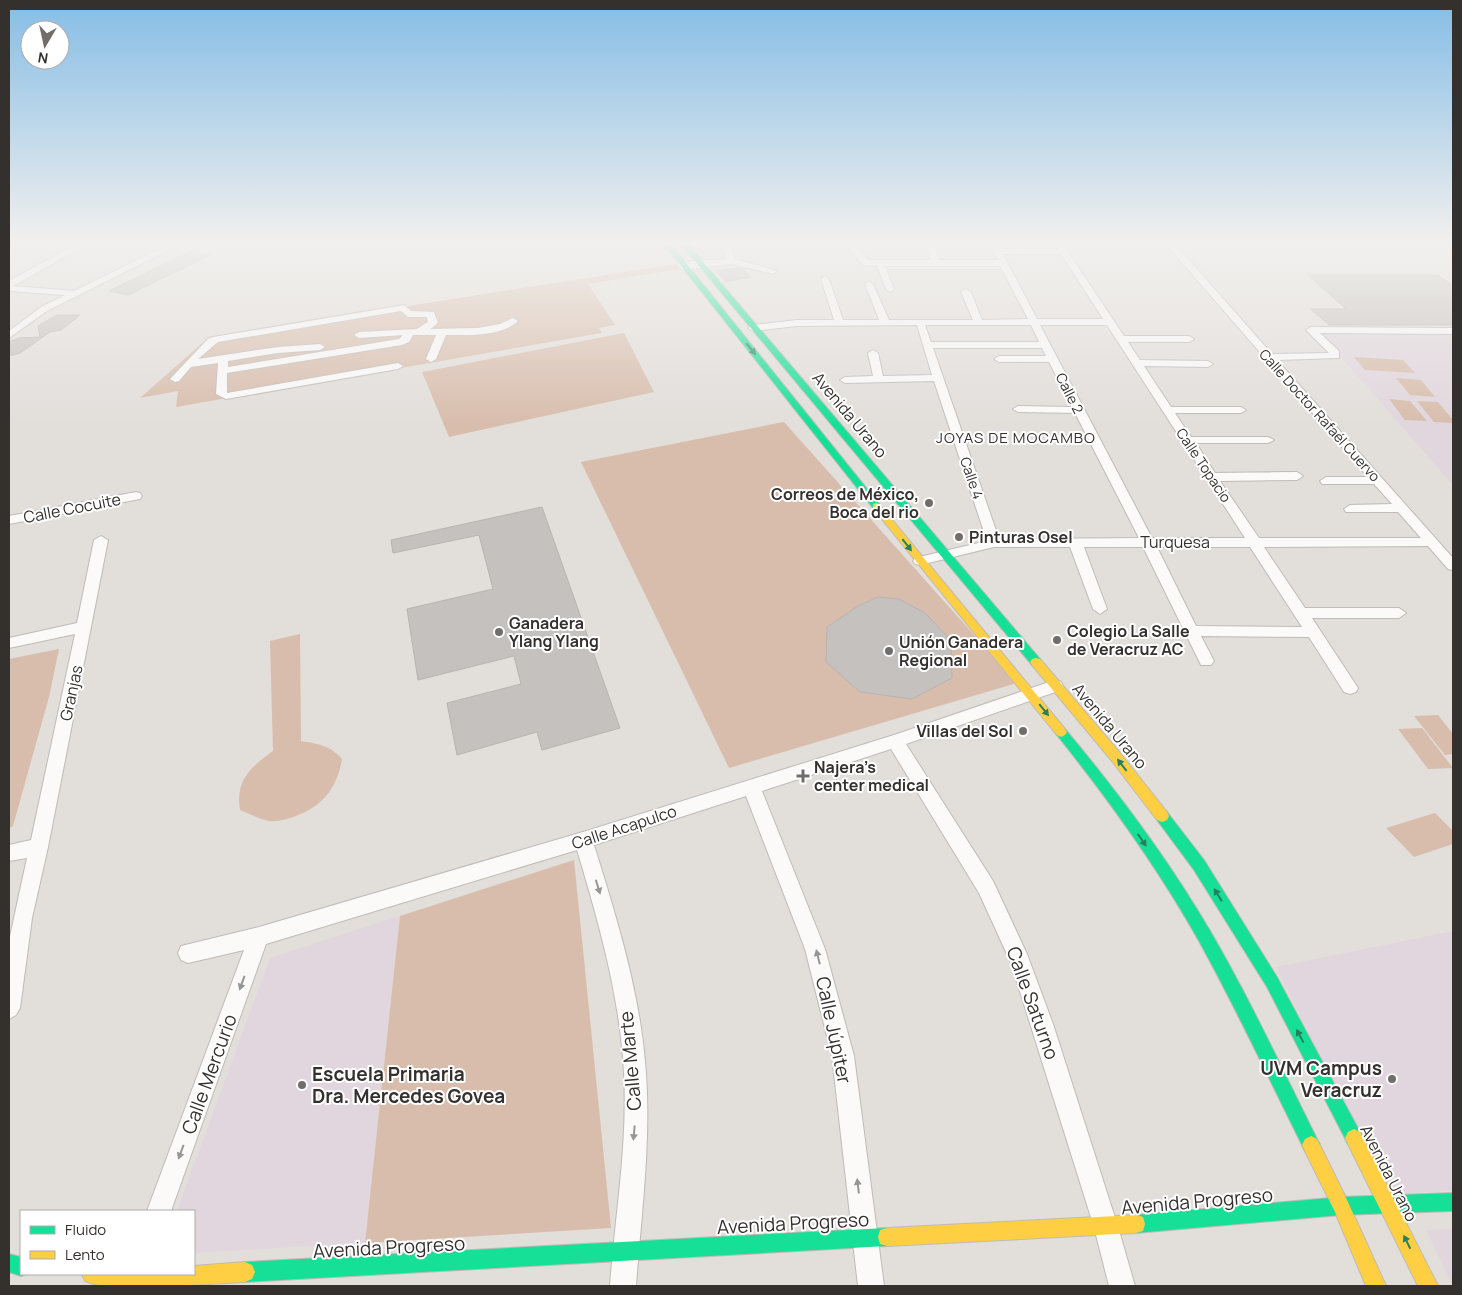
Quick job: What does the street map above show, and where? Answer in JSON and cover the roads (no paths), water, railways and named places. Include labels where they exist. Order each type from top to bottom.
[{"type":"main road","points":[[713,303],[920,561],[1091,768],[1165,873],[1221,965],[1341,1206],[1376,1286]]},
{"type":"main road","name":"Avenida Urano","points":[[734,303],[807,388],[1116,757],[1199,865],[1272,982],[1388,1204],[1428,1286]]},
{"type":"main road","name":"Avenida Progreso","points":[[99,1275],[134,1280],[378,1276],[625,1250],[865,1237],[1106,1227],[1341,1206],[1453,1202]]},
{"type":"street","points":[[10,332],[53,303]]},
{"type":"street","points":[[833,303],[839,322]]},
{"type":"street","points":[[877,303],[884,322]]},
{"type":"street","points":[[971,303],[978,321]]},
{"type":"street","name":"Calle 2","points":[[1024,303],[1148,543],[1206,661]]},
{"type":"street","name":"Calle Topacio","points":[[1097,303],[1350,688]]},
{"type":"street","name":"Calle Doctor Rafaél Cuervo","points":[[1221,303],[1453,566]]},
{"type":"street","points":[[175,379],[211,341],[216,339],[404,308],[408,314],[431,314],[435,330],[432,359]]},
{"type":"street","points":[[359,335],[435,330],[477,330],[499,327],[513,321]]},
{"type":"street","points":[[754,328],[782,323],[1034,322],[1114,331],[1186,336]]},
{"type":"street","name":"Calle 4","points":[[921,328],[994,543]]},
{"type":"street","points":[[473,342],[477,330]]},
{"type":"street","points":[[1268,357],[1335,356],[1311,330],[1453,331]]},
{"type":"street","points":[[223,371],[402,342],[414,332]]},
{"type":"street","points":[[188,364],[278,350],[318,347],[325,344]]},
{"type":"street","points":[[927,345],[1045,345]]},
{"type":"street","points":[[873,353],[879,380]]},
{"type":"street","points":[[998,358],[1052,359]]},
{"type":"street","points":[[223,359],[221,394],[226,396],[398,366]]},
{"type":"street","points":[[1136,363],[1208,364]]},
{"type":"street","points":[[845,380],[938,378]]},
{"type":"street","points":[[1018,409],[1079,410]]},
{"type":"street","points":[[1167,410],[1241,410]]},
{"type":"street","points":[[1187,440],[1268,440]]},
{"type":"street","points":[[1212,477],[1298,476]]},
{"type":"street","points":[[1326,481],[1377,480]]},
{"type":"street","name":"Calle Cocuite","points":[[9,520],[136,496]]},
{"type":"street","points":[[1350,509],[1402,508]]},
{"type":"street","name":"Granjas","points":[[22,918],[39,847],[101,540]]},
{"type":"street","points":[[1075,542],[1100,609]]},
{"type":"street","name":"Turquesa","points":[[920,561],[994,543],[1432,542]]},
{"type":"street","points":[[1189,628],[1308,623],[1399,613]]},
{"type":"street","points":[[9,643],[85,626]]},
{"type":"street","name":"Calle Acapulco","points":[[188,953],[259,937],[584,840],[895,741],[1056,686]]},
{"type":"street","name":"Calle Saturno","points":[[895,741],[986,887],[1020,961],[1042,1024],[1106,1227],[1122,1286]]},
{"type":"street","name":"Calle Júpiter","points":[[751,786],[816,949],[843,1056],[871,1286]]},
{"type":"street","name":"Calle Marte","points":[[584,840],[609,924],[624,990],[632,1047],[636,1108],[623,1286]]},
{"type":"street","points":[[9,853],[39,847]]},
{"type":"street","points":[[9,938],[22,918]]},
{"type":"street","points":[[9,1008],[22,918]]},
{"type":"street","name":"Calle Mercurio","points":[[159,1210],[259,937]]},
{"type":"place","name":"Correos de México, Boca del rio","points":[[929,503]]},
{"type":"place","name":"Pinturas Osel","points":[[959,537]]},
{"type":"place","name":"Ganadera Ylang Ylang","points":[[499,632]]},
{"type":"place","name":"Colegio La Salle de Veracruz AC","points":[[1057,640]]},
{"type":"place","name":"Unión Ganadera Regional","points":[[889,651]]},
{"type":"place","name":"Villas del Sol","points":[[1023,731]]},
{"type":"place","name":"Najera’s center medical","points":[[803,776]]},
{"type":"place","name":"UVM Campus Veracruz","points":[[1392,1079]]},
{"type":"place","name":"Escuela Primaria Dra. Mercedes Govea","points":[[302,1085]]},
{"type":"district","name":"JOYAS DE MOCAMBO","points":[[1016,437]]}]
